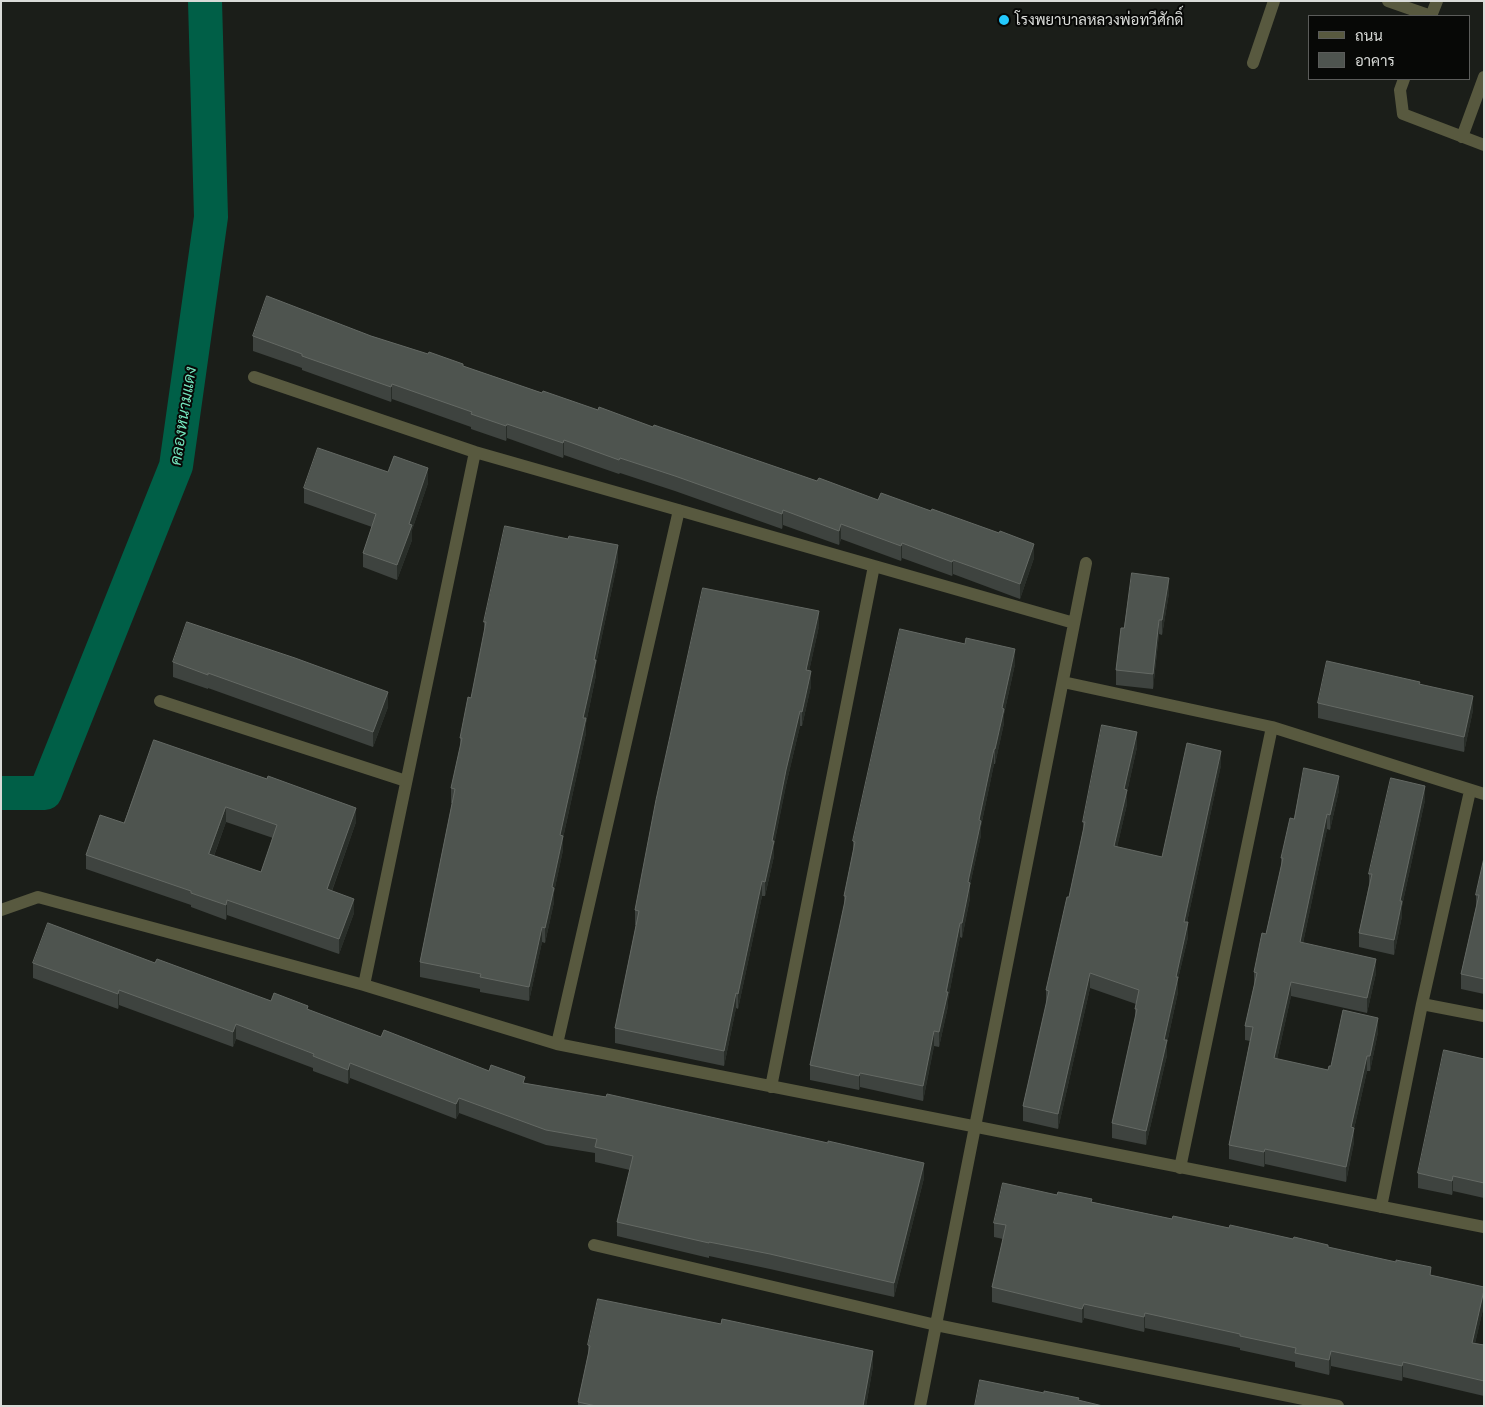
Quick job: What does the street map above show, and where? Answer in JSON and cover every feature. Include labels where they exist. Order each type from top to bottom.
[{"type":"street","points":[[1253,63],[1274,1]]},
{"type":"street","points":[[1388,1],[1428,15]]},
{"type":"street","points":[[1431,15],[1437,1]]},
{"type":"street","points":[[1462,137],[1484,77]]},
{"type":"street","points":[[1404,80],[1400,90],[1403,114],[1484,145]]},
{"type":"street","points":[[254,377],[475,452],[1074,623]]},
{"type":"street","points":[[364,985],[475,452]]},
{"type":"street","points":[[557,1044],[679,510]]},
{"type":"street","points":[[920,1406],[1086,563]]},
{"type":"street","points":[[771,1087],[874,566]]},
{"type":"street","points":[[1062,682],[1272,727],[1484,794]]},
{"type":"street","points":[[160,700],[406,781]]},
{"type":"street","points":[[1180,1168],[1272,727]]},
{"type":"street","points":[[1381,1207],[1422,1004],[1470,791]]},
{"type":"street","points":[[1,910],[38,898],[364,985],[557,1044],[1484,1227]]},
{"type":"street","points":[[1422,1004],[1484,1016]]},
{"type":"street","points":[[594,1245],[936,1325],[1338,1406]]},
{"type":"building","points":[[267,296],[371,336],[428,354],[429,352],[463,364],[463,366],[542,393],[543,391],[598,410],[599,407],[653,427],[654,425],[817,481],[819,478],[878,500],[881,493],[999,533],[1000,531],[1034,544],[1020,584],[953,560],[952,562],[902,543],[901,546],[841,524],[839,531],[783,510],[782,514],[675,476],[620,458],[619,460],[564,440],[563,443],[507,424],[506,426],[392,384],[391,387],[302,356],[302,354],[253,336]]},
{"type":"building","points":[[318,448],[388,472],[394,456],[428,468],[409,524],[412,525],[397,565],[363,553],[376,514],[304,488]]},
{"type":"building","points":[[505,526],[568,539],[569,536],[618,545],[583,718],[586,718],[560,835],[563,836],[552,887],[554,888],[545,928],[542,927],[529,987],[480,977],[481,974],[420,962],[455,789],[451,788],[462,738],[460,738],[468,697],[471,698],[486,622],[484,622]]},
{"type":"building","points":[[1132,573],[1169,578],[1162,620],[1159,620],[1153,674],[1116,670],[1121,628],[1124,628]]},
{"type":"building","points":[[703,588],[819,611],[806,670],[811,671],[786,770],[765,882],[762,881],[724,1051],[615,1028],[639,911],[635,910],[656,800]]},
{"type":"building","points":[[187,622],[295,658],[388,692],[373,732],[173,662]]},
{"type":"building","points":[[900,629],[965,644],[966,638],[1015,649],[1002,708],[1004,709],[979,820],[981,821],[968,882],[970,883],[946,992],[948,992],[939,1032],[934,1031],[923,1086],[860,1073],[859,1076],[810,1065],[846,896],[844,896],[855,842],[853,841]]},
{"type":"building","points":[[1327,661],[1473,696],[1464,737],[1318,703]]},
{"type":"building","points":[[1102,725],[1137,732],[1124,789],[1127,790],[1114,846],[1162,857],[1187,743],[1221,751],[1184,922],[1188,922],[1164,1040],[1167,1040],[1146,1131],[1112,1123],[1137,1009],[1135,1009],[1139,990],[1090,973],[1058,1114],[1023,1106],[1049,991],[1046,990],[1085,822],[1083,822]]},
{"type":"building","points":[[154,740],[267,779],[268,776],[356,808],[327,889],[354,899],[339,939],[227,900],[226,905],[86,855],[100,815],[124,823]],"holes":[[[226,807],[277,825],[261,872],[209,854]]]},
{"type":"building","points":[[1304,768],[1339,776],[1330,815],[1327,814],[1300,942],[1376,959],[1367,998],[1291,982],[1274,1058],[1328,1070],[1329,1066],[1331,1066],[1343,1010],[1378,1018],[1370,1056],[1367,1056],[1351,1127],[1354,1128],[1346,1167],[1265,1149],[1264,1152],[1229,1145],[1253,1027],[1245,1026],[1257,973],[1254,972],[1262,933],[1266,934],[1290,818],[1294,819]]},
{"type":"building","points":[[1391,778],[1425,786],[1400,901],[1402,901],[1394,940],[1359,933],[1372,874],[1369,874]]},
{"type":"building","points":[[1484,858],[1484,979],[1461,974],[1479,895],[1476,895]]},
{"type":"building","points":[[48,923],[155,963],[157,959],[271,1001],[274,993],[308,1006],[307,1009],[381,1037],[384,1030],[489,1071],[491,1065],[525,1077],[523,1083],[606,1097],[607,1094],[924,1163],[894,1283],[770,1254],[709,1243],[617,1222],[633,1156],[595,1147],[597,1139],[546,1130],[459,1098],[456,1104],[350,1063],[348,1070],[313,1056],[314,1054],[236,1024],[233,1032],[119,990],[118,994],[33,963]]},
{"type":"building","points":[[1444,1050],[1484,1059],[1484,1183],[1453,1176],[1452,1181],[1418,1173]]},
{"type":"building","points":[[1003,1183],[1057,1195],[1058,1192],[1092,1199],[1091,1202],[1172,1219],[1173,1216],[1229,1228],[1230,1225],[1293,1239],[1294,1237],[1328,1245],[1328,1247],[1396,1262],[1396,1260],[1431,1267],[1430,1275],[1484,1287],[1472,1343],[1484,1345],[1484,1381],[1403,1362],[1402,1366],[1331,1351],[1329,1360],[1295,1353],[1296,1348],[1145,1313],[1144,1317],[1084,1304],[1082,1309],[992,1287],[1006,1225],[994,1223]]},
{"type":"building","points":[[598,1299],[721,1324],[722,1319],[873,1351],[863,1406],[596,1406],[578,1402]]},
{"type":"building","points":[[980,1380],[1079,1398],[1078,1400],[1103,1406],[975,1406]]},
{"type":"waterway","name":"คลองหนามแดง","points":[[1,793],[45,793],[176,466],[211,217],[205,1]]},
{"type":"place","name":"โรงพยาบาลหลวงพ่อทวีศักดิ์","points":[[1004,20]]}]
